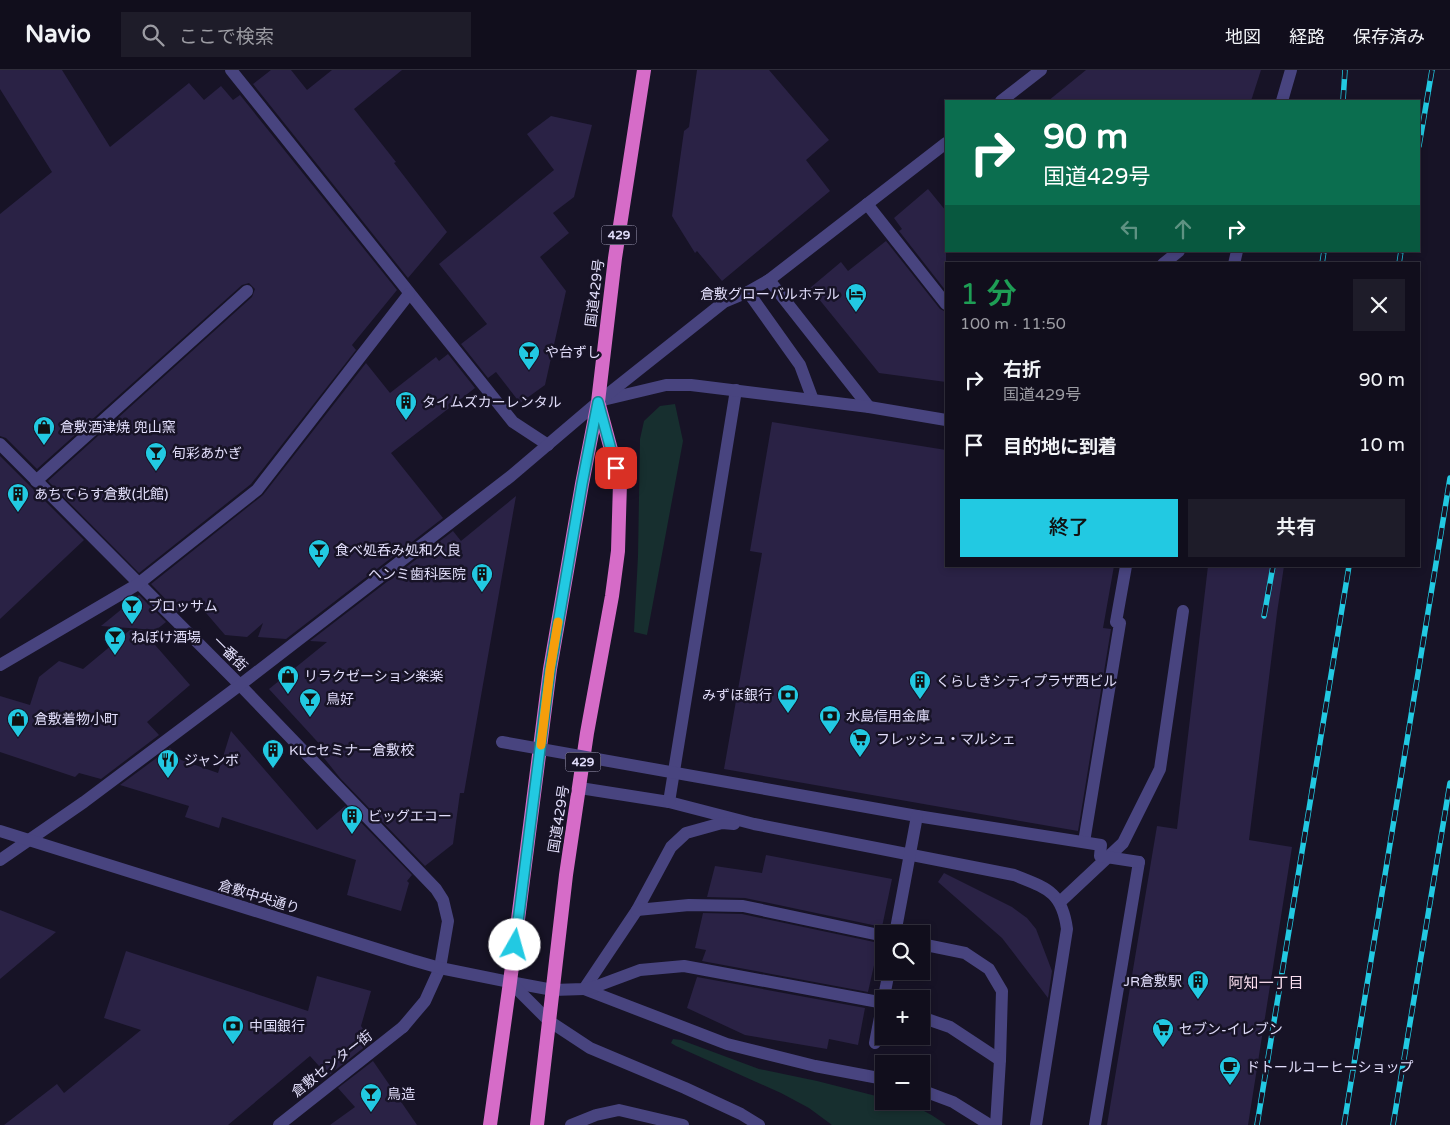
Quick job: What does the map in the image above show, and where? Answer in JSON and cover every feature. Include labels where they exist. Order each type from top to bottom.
[{"type":"highway","name":"国道429号","points":[[490,1125],[550,670],[598,402],[615,258],[644,70]]},
{"type":"highway","name":"国道429号","points":[[537,1125],[566,875],[618,550],[620,483],[598,402]]},
{"type":"street","points":[[1002,100],[1041,70]]},
{"type":"street","points":[[1282,100],[1291,70]]},
{"type":"street","points":[[235,72],[409,294],[513,422],[548,445]]},
{"type":"street","points":[[0,860],[84,802],[240,685],[511,476],[598,402],[724,302],[748,292],[769,280],[945,145]]},
{"type":"street","points":[[868,204],[945,303]]},
{"type":"street","points":[[1165,262],[1178,252]]},
{"type":"street","points":[[769,280],[869,407]]},
{"type":"street","points":[[36,481],[247,291]]},
{"type":"street","points":[[748,292],[800,366],[813,400]]},
{"type":"street","points":[[0,665],[138,584],[257,490],[409,294]]},
{"type":"street","points":[[598,402],[666,385],[691,384],[869,407],[945,420]]},
{"type":"street","points":[[669,802],[736,390]]},
{"type":"street","name":"一番街","points":[[0,444],[240,685],[436,889]]},
{"type":"street","points":[[1084,842],[1120,623],[1116,622],[1126,567]]},
{"type":"street","points":[[1060,902],[1123,843],[1160,769],[1182,611]]},
{"type":"street","points":[[502,742],[917,816],[1101,845],[1100,856],[1139,862],[1095,1125]]},
{"type":"street","points":[[580,788],[669,802],[754,824],[1014,875],[1045,888],[1060,902],[1066,917],[1067,930],[1036,1125]]},
{"type":"street","points":[[897,925],[917,816]]},
{"type":"street","points":[[584,989],[637,910],[671,847],[686,833],[722,823],[754,824]]},
{"type":"street","name":"倉敷中央通り","points":[[0,832],[440,968],[553,990],[584,989]]},
{"type":"street","name":"倉敷センター街","points":[[279,1125],[403,1027],[425,1001],[440,968],[448,932],[448,922],[443,900],[436,889]]},
{"type":"street","points":[[637,910],[689,905],[743,906],[875,934]]},
{"type":"street","points":[[930,946],[965,953],[989,969],[1002,991],[996,1125]]},
{"type":"street","points":[[584,989],[640,970],[684,966],[875,1002]]},
{"type":"street","points":[[510,982],[549,1021],[590,1048],[685,1088],[741,1114],[758,1125]]},
{"type":"street","points":[[584,989],[727,1044],[815,1066],[875,1077]]},
{"type":"street","points":[[930,1020],[950,1027],[1000,1060]]},
{"type":"street","points":[[930,1093],[953,1102],[990,1125]]},
{"type":"street","points":[[571,1125],[596,1115],[619,1110],[684,1125]]},
{"type":"green space","points":[[675,404],[683,441],[647,635],[634,632],[638,556],[640,439],[644,421],[660,406]]},
{"type":"green space","points":[[673,1039],[681,1040],[759,1069],[875,1096],[875,1110],[922,1110],[946,1125],[832,1125],[809,1108],[781,1093],[671,1043]]},
{"type":"building","points":[[0,70],[62,70],[110,147],[189,83],[204,100],[221,86],[233,100],[240,95],[397,290],[352,345],[356,350],[251,484],[139,573],[48,481],[252,297],[255,289],[249,283],[242,285],[37,469],[6,438],[0,436],[0,214],[52,172],[0,89]]},
{"type":"building","points":[[271,70],[291,70],[307,90],[332,70],[402,70],[354,109],[396,162],[394,163],[447,232],[408,278],[253,84]]},
{"type":"building","points":[[697,70],[769,70],[829,140],[806,160],[830,191],[722,281],[697,251],[695,253],[672,216],[684,131],[689,127]]},
{"type":"building","points":[[1086,70],[1261,70],[1251,100],[1049,100]]},
{"type":"building","points":[[551,116],[592,125],[574,197],[553,213],[569,233],[540,257],[566,291],[545,385],[520,403],[496,372],[488,378],[461,344],[487,324],[439,264],[554,170],[527,134]]},
{"type":"building","points":[[928,189],[945,210],[945,290],[899,231],[902,229],[894,218]]},
{"type":"building","points":[[886,241],[940,309],[945,312],[945,382],[879,373],[810,288],[841,262],[848,271]]},
{"type":"building","points":[[448,354],[475,388],[391,453],[443,518],[286,639],[258,637],[263,623],[247,637],[225,635],[194,599],[178,612],[151,584],[263,495],[366,363],[390,393],[436,357],[439,361]]},
{"type":"building","name":"くらしきシティプラザ西ビル","points":[[772,422],[945,450],[945,567],[1114,567],[1103,628],[1111,629],[1078,831],[724,769],[762,553],[750,551]]},
{"type":"building","name":"あちてらす倉敷(北館)","points":[[0,456],[84,540],[0,619]]},
{"type":"building","points":[[516,496],[464,793],[460,793],[453,844],[425,866],[340,778],[316,748],[325,750],[269,689],[327,642],[310,641],[453,531],[461,541]]},
{"type":"building","name":"JR倉敷駅","points":[[1208,567],[1284,567],[1249,840],[1292,847],[1248,1125],[1107,1125],[1157,826],[1177,829]]},
{"type":"building","name":"ブロッサム","points":[[139,595],[166,622],[156,630],[101,626]]},
{"type":"building","points":[[130,630],[142,630],[190,685],[147,722],[159,735],[101,779],[79,773],[75,777],[0,752],[0,696],[30,705],[39,677],[59,661],[83,669]]},
{"type":"building","points":[[231,731],[317,830],[345,806],[412,875],[407,881],[409,883],[401,911],[347,895],[356,860],[222,817],[219,828],[185,817],[189,806],[120,785],[170,748],[181,760],[218,773]]},
{"type":"building","points":[[766,855],[892,879],[882,925],[875,926],[745,898],[707,897],[715,866],[762,873]]},
{"type":"building","points":[[944,873],[1012,907],[1027,918],[1036,929],[1052,971],[1048,998],[1002,938],[938,882]]},
{"type":"building","points":[[0,910],[56,932],[0,979]]},
{"type":"building","points":[[703,913],[742,914],[875,942],[875,961],[868,992],[702,961],[706,950],[695,948]]},
{"type":"building","points":[[126,951],[308,1011],[317,976],[371,991],[361,1026],[372,1041],[328,1076],[310,1056],[228,1125],[4,1125],[57,1084],[64,1093],[141,1030],[104,1018]]},
{"type":"building","points":[[697,977],[865,1008],[858,1045],[829,1039],[827,1049],[745,1035],[687,1008]]},
{"type":"building","points":[[373,1061],[417,1125],[330,1125],[355,1107],[338,1088]]},
{"type":"railway","points":[[1343,100],[1345,70]]},
{"type":"railway","points":[[1420,140],[1432,70]]},
{"type":"railway","points":[[1322,262],[1324,252]]},
{"type":"railway","points":[[1399,262],[1401,252]]},
{"type":"railway","points":[[1344,1125],[1450,478]]},
{"type":"railway","points":[[1264,616],[1273,567]]},
{"type":"railway","points":[[1257,1125],[1349,567]]},
{"type":"railway","points":[[1393,1125],[1450,783]]},
{"type":"slow traffic","points":[[541,745],[558,622]]},
{"type":"place","name":"倉敷グローバルホテル","points":[[856,313]]},
{"type":"place","name":"や台ずし","points":[[529,371]]},
{"type":"place","name":"タイムズカーレンタル","points":[[406,421]]},
{"type":"place","name":"倉敷酒津焼 兜山窯","points":[[44,446]]},
{"type":"place","name":"旬彩あかぎ","points":[[156,472]]},
{"type":"place","name":"あちてらす倉敷(北館)","points":[[18,513]]},
{"type":"place","name":"食べ処呑み処和久良","points":[[319,569]]},
{"type":"place","name":"ヘンミ歯科医院","points":[[482,593]]},
{"type":"place","name":"ブロッサム","points":[[132,625]]},
{"type":"place","name":"ねぼけ酒場","points":[[115,656]]},
{"type":"place","name":"リラクゼーション楽楽","points":[[288,695]]},
{"type":"place","name":"くらしきシティプラザ西ビル","points":[[920,700]]},
{"type":"place","name":"みずほ銀行","points":[[788,714]]},
{"type":"place","name":"鳥好","points":[[310,718]]},
{"type":"place","name":"水島信用金庫","points":[[830,735]]},
{"type":"place","name":"倉敷着物小町","points":[[18,738]]},
{"type":"place","name":"フレッシュ・マルシェ","points":[[860,758]]},
{"type":"place","name":"KLCセミナー倉敷校","points":[[273,769]]},
{"type":"place","name":"ジャンボ","points":[[168,779]]},
{"type":"place","name":"ビッグエコー","points":[[352,835]]},
{"type":"place","name":"JR倉敷駅","points":[[1198,1000]]},
{"type":"place","name":"中国銀行","points":[[233,1045]]},
{"type":"place","name":"セブン-イレブン","points":[[1163,1048]]},
{"type":"place","name":"ドトールコーヒーショップ","points":[[1230,1086]]},
{"type":"place","name":"鳥造","points":[[371,1113]]},
{"type":"district","name":"阿知一丁目","points":[[1266,983]]},
{"type":"route","points":[[515,945],[550,670],[598,402],[616,468]]}]
